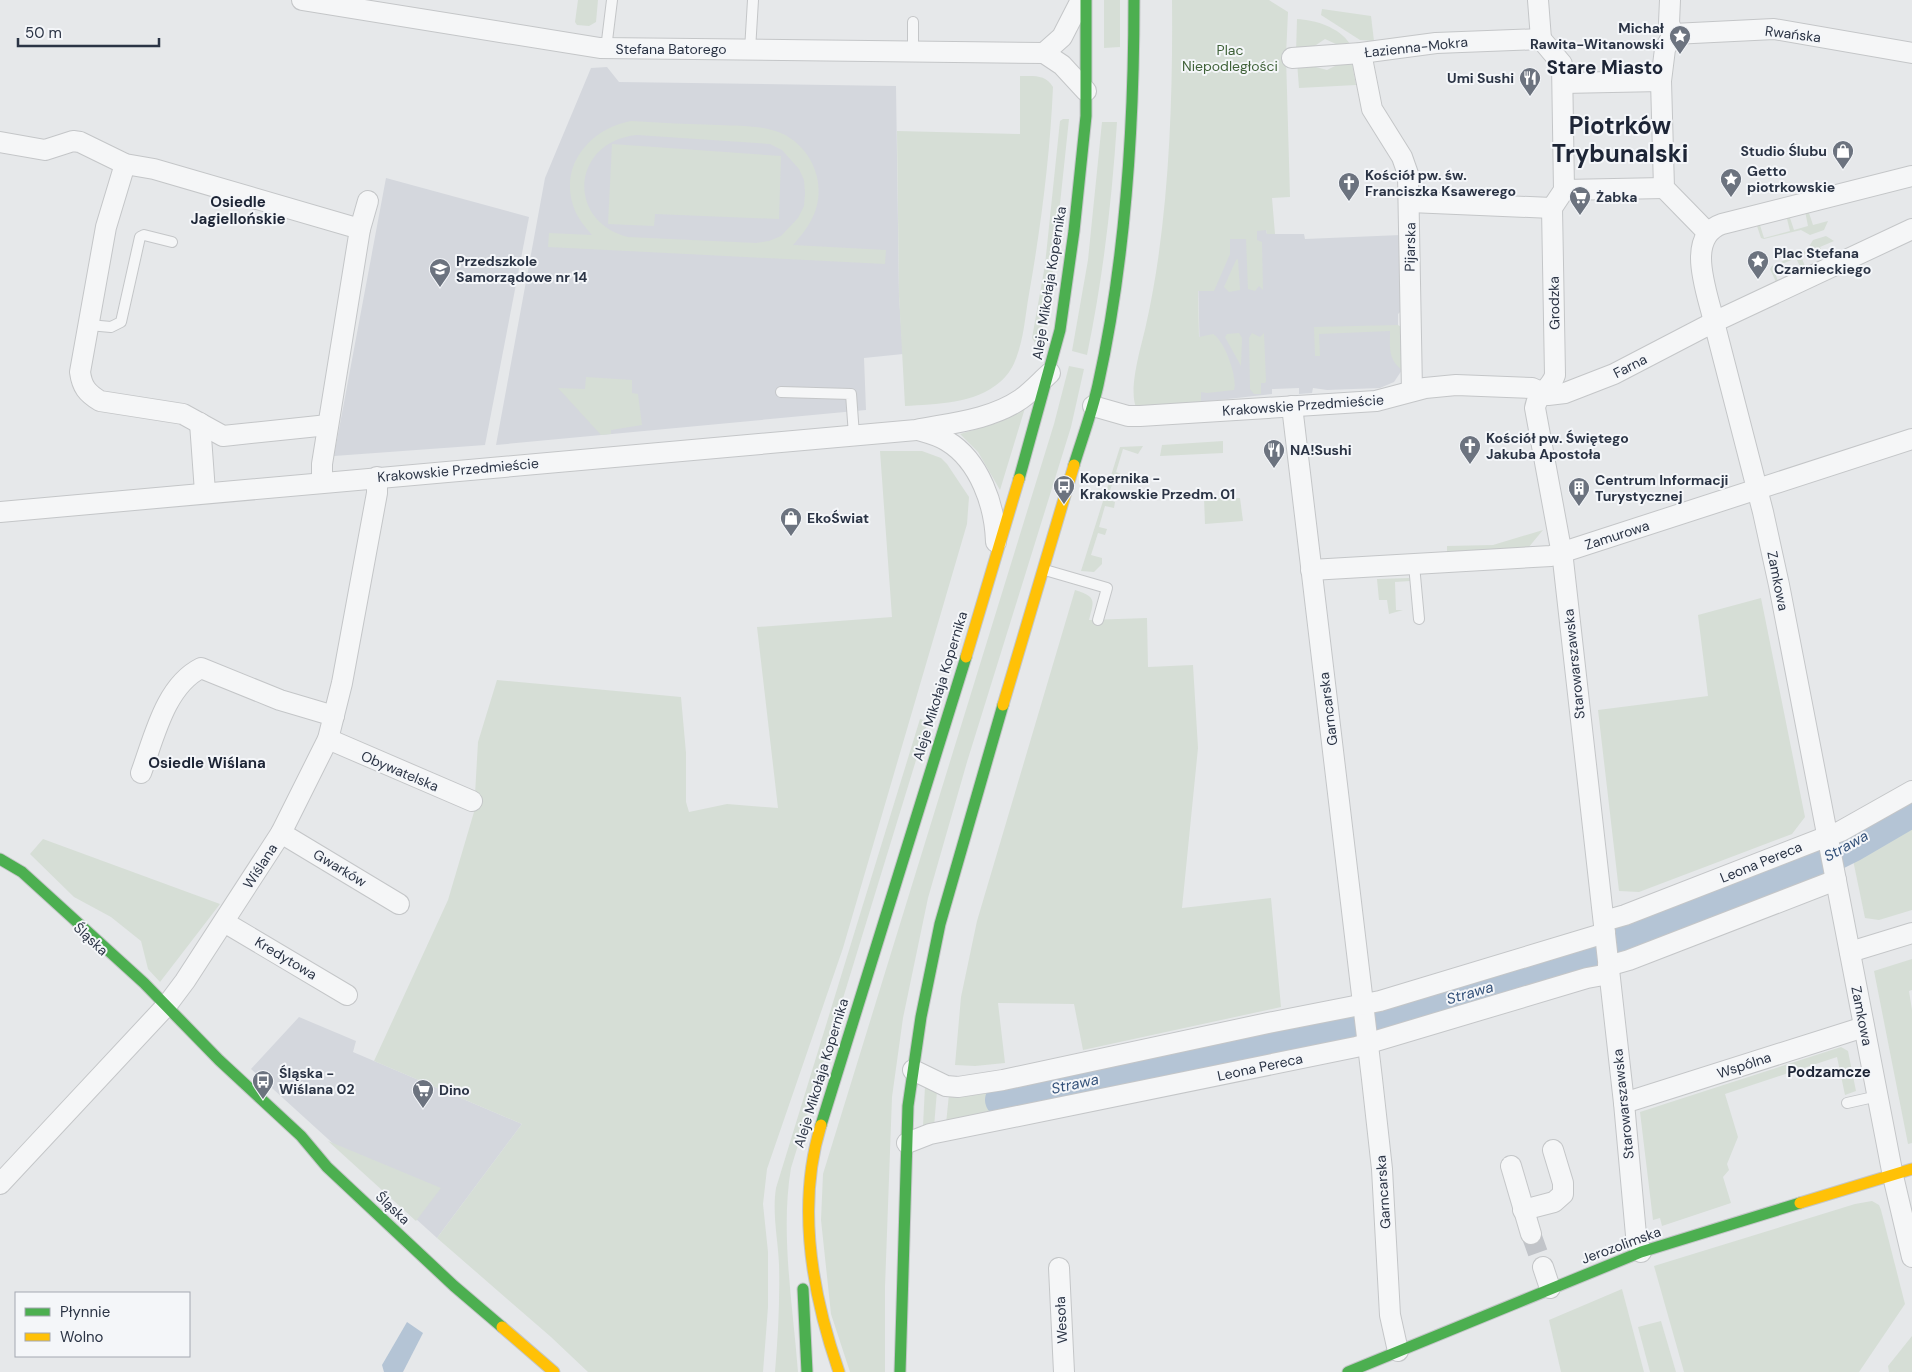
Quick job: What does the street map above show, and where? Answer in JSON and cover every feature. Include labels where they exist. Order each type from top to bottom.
[{"type":"main road","name":"Aleje Mikołaja Kopernika","points":[[839,1372],[817,1297],[810,1265],[808,1198],[812,1154],[997,556],[1050,373],[1060,330],[1074,231],[1086,116],[1086,0]]},
{"type":"main road","points":[[900,1372],[907,1143],[913,1070],[921,1017],[940,924],[978,787],[1093,406],[1118,276],[1129,156],[1134,57],[1134,0]]},
{"type":"main road","name":"Śląska","points":[[2,861],[11,877]]},
{"type":"main road","name":"Śląska","points":[[2,861],[22,872],[159,1015],[219,1060],[301,1136],[327,1167],[454,1286],[554,1372]]},
{"type":"main road","name":"Śląska","points":[[180,1037],[199,1050],[219,1060]]},
{"type":"main road","points":[[807,1372],[800,1215],[801,1189],[812,1154]]},
{"type":"main road","name":"Jerozolimska","points":[[1348,1372],[1641,1252],[1912,1169]]},
{"type":"street","name":"Stefana Batorego","points":[[302,0],[606,49],[1044,53]]},
{"type":"street","points":[[1082,0],[1062,37],[1044,53],[1062,65],[1086,91]]},
{"type":"street","points":[[1410,202],[1552,208],[1564,190],[1562,64],[1541,39],[1538,0]]},
{"type":"street","points":[[1670,0],[1669,23],[1673,34],[1665,49],[1661,81],[1664,188],[1707,232]]},
{"type":"street","name":"Rwańska","points":[[1673,34],[1774,29],[1912,53]]},
{"type":"street","name":"Łazienna-Mokra","points":[[1292,58],[1361,53],[1436,44],[1541,39]]},
{"type":"street","name":"Pijarska","points":[[1361,53],[1372,109],[1406,166],[1410,202],[1409,273],[1412,391]]},
{"type":"street","points":[[1563,82],[1661,81]]},
{"type":"street","points":[[0,142],[45,150],[72,140],[86,144],[125,164],[154,169],[360,229]]},
{"type":"street","points":[[125,164],[106,227],[80,372],[82,383],[88,393],[100,401],[180,413],[191,417],[209,431],[223,436],[328,425]]},
{"type":"street","points":[[1912,176],[1722,224],[1707,232],[1702,241],[1703,273],[1714,322],[1912,229]]},
{"type":"street","points":[[1564,190],[1664,188]]},
{"type":"street","points":[[322,482],[322,464],[360,229],[368,201]]},
{"type":"street","name":"Grodzka","points":[[1542,392],[1552,384],[1555,375],[1552,208]]},
{"type":"street","name":"Farna","points":[[1542,392],[1548,395],[1585,386],[1614,374],[1714,322]]},
{"type":"street","name":"Zamkowa","points":[[1714,322],[1757,489],[1779,584],[1893,1176],[1912,1256]]},
{"type":"street","name":"Krakowskie Przedmieście","points":[[6,509],[916,430],[975,419],[1002,409],[1021,399],[1050,373]]},
{"type":"street","name":"Krakowskie Przedmieście","points":[[1093,406],[1137,416],[1376,400],[1436,387],[1491,385],[1532,388],[1542,392]]},
{"type":"street","name":"Starowarszawska","points":[[1542,392],[1535,408],[1562,554],[1624,1103],[1636,1235],[1641,1252]]},
{"type":"street","name":"Garncarska","points":[[1292,406],[1382,1169],[1390,1315],[1398,1351]]},
{"type":"street","points":[[200,423],[205,492]]},
{"type":"street","name":"Krakowskie Przedmieście","points":[[916,430],[954,445],[971,464],[984,486],[994,511],[997,556]]},
{"type":"street","name":"Zamurowa","points":[[1312,570],[1541,558],[1562,554],[1912,440]]},
{"type":"street","name":"Wiślana","points":[[0,1184],[159,1015],[224,922],[281,833],[328,739],[342,683],[377,493],[377,477]]},
{"type":"street","points":[[141,773],[163,713],[177,688],[185,678],[201,668],[280,700],[334,716]]},
{"type":"street","name":"Obywatelska","points":[[328,739],[472,802]]},
{"type":"street","name":"Leona Pereca","points":[[907,1143],[930,1134],[1367,1038],[1587,978],[1626,916],[1827,839],[1912,790]]},
{"type":"street","name":"Gwarków","points":[[281,833],[399,904]]},
{"type":"street","name":"Leona Pereca","points":[[913,1070],[946,1086],[994,1082],[1268,1023],[1364,1009],[1606,948],[1629,960],[1834,872]]},
{"type":"street","name":"Kredytowa","points":[[224,922],[347,996]]},
{"type":"street","points":[[1850,952],[1912,933]]},
{"type":"street","name":"Wspólna","points":[[1624,1103],[1864,1027]]},
{"type":"street","points":[[1524,1210],[1554,1202],[1563,1194],[1563,1183],[1553,1150]]},
{"type":"street","points":[[1511,1166],[1531,1234]]},
{"type":"street","points":[[1542,1267],[1550,1288]]},
{"type":"street","name":"Wesoła","points":[[1058,1268],[1064,1372]]},
{"type":"lane","points":[[606,49],[612,0]]},
{"type":"lane","points":[[750,50],[753,0]]},
{"type":"lane","points":[[913,22],[913,51]]},
{"type":"lane","points":[[88,325],[111,327],[121,322],[140,237],[144,236],[172,242]]},
{"type":"lane","points":[[781,392],[851,394],[854,435]]},
{"type":"lane","points":[[1414,565],[1419,619]]},
{"type":"lane","points":[[1044,570],[1107,588],[1098,620]]},
{"type":"lane","points":[[1847,1104],[1878,1096]]},
{"type":"shaded area","points":[[607,67],[619,82],[896,86],[899,296],[903,354],[864,358],[866,410],[496,445],[545,178],[591,68]]},
{"type":"shaded area","name":"Przedszkole Samorządowe nr 14","points":[[386,178],[529,217],[485,445],[334,456]]},
{"type":"shaded area","points":[[1266,229],[1267,234],[1304,234],[1305,239],[1401,235],[1401,311],[1398,314],[1398,326],[1401,327],[1402,370],[1394,382],[1380,388],[1327,390],[1313,388],[1312,393],[1299,394],[1299,388],[1272,389],[1272,394],[1201,402],[1197,234]]},
{"type":"shaded area","points":[[299,1017],[356,1041],[353,1052],[522,1124],[437,1238],[251,1069]]},
{"type":"green space","points":[[578,0],[598,0],[596,22],[589,26],[577,25],[575,22]]},
{"type":"green space","points":[[1104,0],[1120,0],[1120,47],[1104,48]]},
{"type":"green space","name":"Plac Niepodległości","points":[[1172,0],[1269,0],[1288,12],[1286,56],[1290,197],[1272,198],[1275,234],[1267,234],[1266,230],[1257,231],[1257,240],[1262,242],[1263,290],[1259,286],[1255,291],[1248,289],[1246,239],[1230,239],[1230,254],[1214,291],[1198,291],[1199,337],[1213,334],[1221,343],[1232,368],[1235,384],[1234,390],[1201,392],[1201,402],[1136,407],[1134,389],[1136,366],[1154,286],[1165,205],[1172,80]]},
{"type":"green space","points":[[1322,9],[1371,16],[1374,41],[1360,40],[1321,15]]},
{"type":"green space","points":[[1297,19],[1311,21],[1333,29],[1340,33],[1350,44],[1338,45],[1325,39],[1313,47],[1296,53]]},
{"type":"green space","points":[[1351,58],[1356,85],[1299,88],[1297,62],[1327,70]]},
{"type":"green space","points":[[1020,76],[1043,78],[1053,87],[1050,139],[1041,217],[1024,328],[1018,353],[1009,373],[1000,382],[979,395],[955,402],[905,406],[899,296],[897,131],[1020,134]]},
{"type":"green space","points":[[1069,119],[1053,270],[1039,344],[1035,343],[1032,338],[1045,265],[1060,121]]},
{"type":"green space","points":[[631,121],[759,127],[789,137],[800,146],[809,158],[815,170],[818,187],[817,206],[814,214],[805,230],[793,245],[886,250],[885,264],[548,247],[549,233],[592,235],[576,213],[571,197],[570,181],[573,167],[589,142],[615,125]],"holes":[[[637,135],[770,144],[782,150],[799,169],[804,180],[805,193],[804,206],[798,218],[781,236],[769,241],[756,243],[628,237],[608,228],[594,215],[586,199],[584,182],[589,166],[599,151],[615,140]]]},
{"type":"green space","points":[[1102,122],[1117,122],[1106,239],[1087,355],[1072,351],[1088,260]]},
{"type":"green space","points":[[612,144],[781,156],[779,219],[655,214],[654,226],[608,224]]},
{"type":"green space","points":[[1808,210],[1813,225],[1828,221],[1824,230],[1810,235],[1801,230],[1764,239],[1761,238],[1756,223],[1759,222],[1764,238],[1790,231],[1786,215],[1789,215],[1794,230],[1808,226],[1805,211]]},
{"type":"green space","points":[[1826,236],[1834,241],[1820,247],[1825,260],[1821,262],[1815,250],[1801,256],[1806,269],[1802,271],[1796,258],[1773,268],[1778,281],[1776,282],[1770,269],[1772,266],[1807,250],[1813,240]]},
{"type":"green space","points":[[1238,259],[1240,290],[1229,292],[1224,287]]},
{"type":"green space","points":[[1398,325],[1401,327],[1402,370],[1397,366],[1392,357],[1390,331],[1319,334],[1320,356],[1315,356],[1314,327]]},
{"type":"green space","points":[[1239,333],[1242,338],[1241,366],[1225,337],[1227,334]]},
{"type":"green space","points":[[1252,333],[1260,337],[1264,333],[1266,381],[1261,383],[1261,394],[1254,394],[1250,389],[1249,338]]},
{"type":"green space","points":[[1069,366],[1084,369],[1071,427],[967,762],[928,898],[903,1018],[892,1097],[885,1287],[885,1372],[850,1372],[831,1314],[821,1220],[823,1174],[1054,424]]},
{"type":"green space","points":[[586,377],[632,380],[632,393],[638,394],[642,425],[611,430],[611,434],[601,435],[558,388],[585,389]]},
{"type":"green space","points":[[1025,408],[1000,490],[978,452],[960,434],[997,423]]},
{"type":"green space","points":[[1223,441],[1223,453],[1160,456],[1162,445]]},
{"type":"green space","points":[[1143,446],[1138,454],[1123,449],[1116,472],[1123,475],[1121,482],[1114,479],[1107,499],[1115,502],[1114,508],[1105,506],[1099,527],[1107,529],[1105,535],[1098,533],[1091,555],[1102,558],[1102,564],[1094,572],[1081,571],[1120,447]]},
{"type":"green space","points":[[880,451],[922,451],[941,458],[969,497],[967,524],[843,948],[767,1169],[763,1204],[768,1252],[768,1307],[763,1372],[588,1372],[551,1337],[437,1238],[522,1124],[374,1061],[448,900],[474,812],[478,742],[497,680],[681,697],[686,753],[686,802],[689,812],[727,804],[778,808],[757,627],[892,617]]},
{"type":"green space","points":[[1204,498],[1240,498],[1243,521],[1205,524]]},
{"type":"green space","points":[[1543,530],[1528,548],[1447,553],[1447,546],[1493,545]]},
{"type":"green space","points":[[1409,578],[1410,581],[1395,582],[1396,610],[1403,610],[1389,614],[1387,600],[1379,600],[1377,579]]},
{"type":"green space","points":[[1075,590],[1087,595],[1092,600],[1093,604],[1089,620],[1147,618],[1148,667],[1193,665],[1198,748],[1182,908],[1271,898],[1281,1007],[1083,1050],[1074,1004],[998,1003],[1005,1063],[975,1066],[955,1065],[961,997],[977,921]]},
{"type":"green space","points":[[1761,598],[1805,817],[1792,834],[1639,892],[1619,891],[1598,710],[1708,696],[1698,615]]},
{"type":"green space","points":[[920,719],[928,721],[791,1168],[788,1193],[787,1244],[798,1372],[775,1372],[779,1291],[775,1217],[776,1188]]},
{"type":"green space","points":[[1912,819],[1912,910],[1879,920],[1865,918],[1852,855]]},
{"type":"green space","points":[[43,839],[220,904],[160,982],[148,969],[141,941],[111,917],[74,897],[30,854]]},
{"type":"green space","points":[[1809,850],[1811,856],[1622,933],[1621,923]]},
{"type":"green space","points":[[1912,959],[1912,990],[1909,991],[1912,1010],[1912,1143],[1908,1144],[1874,971]]},
{"type":"green space","points":[[1587,965],[1588,971],[1389,1030],[1388,1025]]},
{"type":"green space","points":[[1345,1014],[1347,1022],[1304,1028],[1001,1092],[1003,1107],[1299,1044],[1349,1036],[1350,1042],[946,1124],[949,1094]]},
{"type":"green space","points":[[1841,1047],[1848,1051],[1856,1091],[1845,1095],[1837,1057],[1725,1094],[1738,1137],[1727,1164],[1729,1170],[1723,1177],[1731,1203],[1662,1226],[1660,1218],[1653,1220],[1640,1112]]},
{"type":"green space","points":[[925,1086],[937,1091],[934,1127],[923,1126]]},
{"type":"green space","points":[[328,1141],[441,1188],[416,1221]]},
{"type":"green space","points":[[1872,1201],[1879,1205],[1881,1210],[1905,1304],[1859,1372],[1684,1372],[1654,1266],[1855,1204]]},
{"type":"green space","points":[[1622,1289],[1644,1372],[1561,1372],[1549,1320]]},
{"type":"green space","points":[[1661,1321],[1676,1372],[1650,1372],[1638,1327]]},
{"type":"green space","points":[[1912,1336],[1912,1372],[1889,1372],[1888,1366]]},
{"type":"water","points":[[407,1322],[423,1333],[403,1372],[384,1372],[382,1365]]},
{"type":"waterway","name":"Strawa","points":[[1002,1100],[1387,1017],[1570,963],[1812,865],[1852,845],[1912,810]]},
{"type":"tunnel","points":[[1531,1234],[1543,1267]]},
{"type":"traffic: fast","points":[[1019,479],[1060,330],[1074,231],[1086,116],[1086,0]]},
{"type":"traffic: fast","points":[[1074,465],[1098,385],[1108,338],[1122,242],[1130,145],[1134,0]]},
{"type":"traffic: fast","points":[[821,1125],[966,657]]},
{"type":"traffic: fast","points":[[900,1372],[908,1106],[921,1017],[940,924],[1003,705]]},
{"type":"traffic: fast","points":[[0,859],[22,872],[144,983],[219,1060],[301,1136],[327,1167],[454,1286],[502,1327]]},
{"type":"traffic: fast","points":[[1348,1372],[1641,1252],[1800,1203]]},
{"type":"traffic: fast","points":[[803,1289],[807,1372]]},
{"type":"traffic: slow","points":[[1003,705],[1074,465]]},
{"type":"traffic: slow","points":[[966,657],[1019,479]]},
{"type":"traffic: slow","points":[[821,1125],[813,1156],[809,1187],[810,1250],[821,1312],[839,1372]]},
{"type":"traffic: slow","points":[[1800,1203],[1912,1169]]},
{"type":"traffic: slow","points":[[502,1327],[554,1372]]},
{"type":"place","name":"Michał Rawita-Witanowski","points":[[1680,55]]},
{"type":"place","name":"Umi Sushi","points":[[1530,97]]},
{"type":"place","name":"Studio Ślubu","points":[[1843,170]]},
{"type":"place","name":"Getto piotrkowskie","points":[[1731,198]]},
{"type":"place","name":"Kościół pw. św. Franciszka Ksawerego","points":[[1349,202]]},
{"type":"place","name":"Żabka","points":[[1580,216]]},
{"type":"place","name":"Plac Stefana Czarnieckiego","points":[[1758,280]]},
{"type":"place","name":"Przedszkole Samorządowe nr 14","points":[[440,288]]},
{"type":"place","name":"Kościół pw. Świętego Jakuba Apostoła","points":[[1470,465]]},
{"type":"place","name":"NA!Sushi","points":[[1274,469]]},
{"type":"place","name":"Kopernika - Krakowskie Przedm. 01","points":[[1064,505]]},
{"type":"place","name":"Centrum Informacji Turystycznej","points":[[1579,507]]},
{"type":"place","name":"EkoŚwiat","points":[[791,537]]},
{"type":"place","name":"Śląska - Wiślana 02","points":[[263,1100]]},
{"type":"place","name":"Dino","points":[[423,1109]]},
{"type":"district","name":"Stare Miasto","points":[[1605,67]]},
{"type":"district","name":"Piotrków Trybunalski","points":[[1620,139]]},
{"type":"district","name":"Osiedle Jagiellońskie","points":[[238,210]]},
{"type":"district","name":"Osiedle Wiślana","points":[[207,763]]},
{"type":"district","name":"Podzamcze","points":[[1829,1072]]}]
